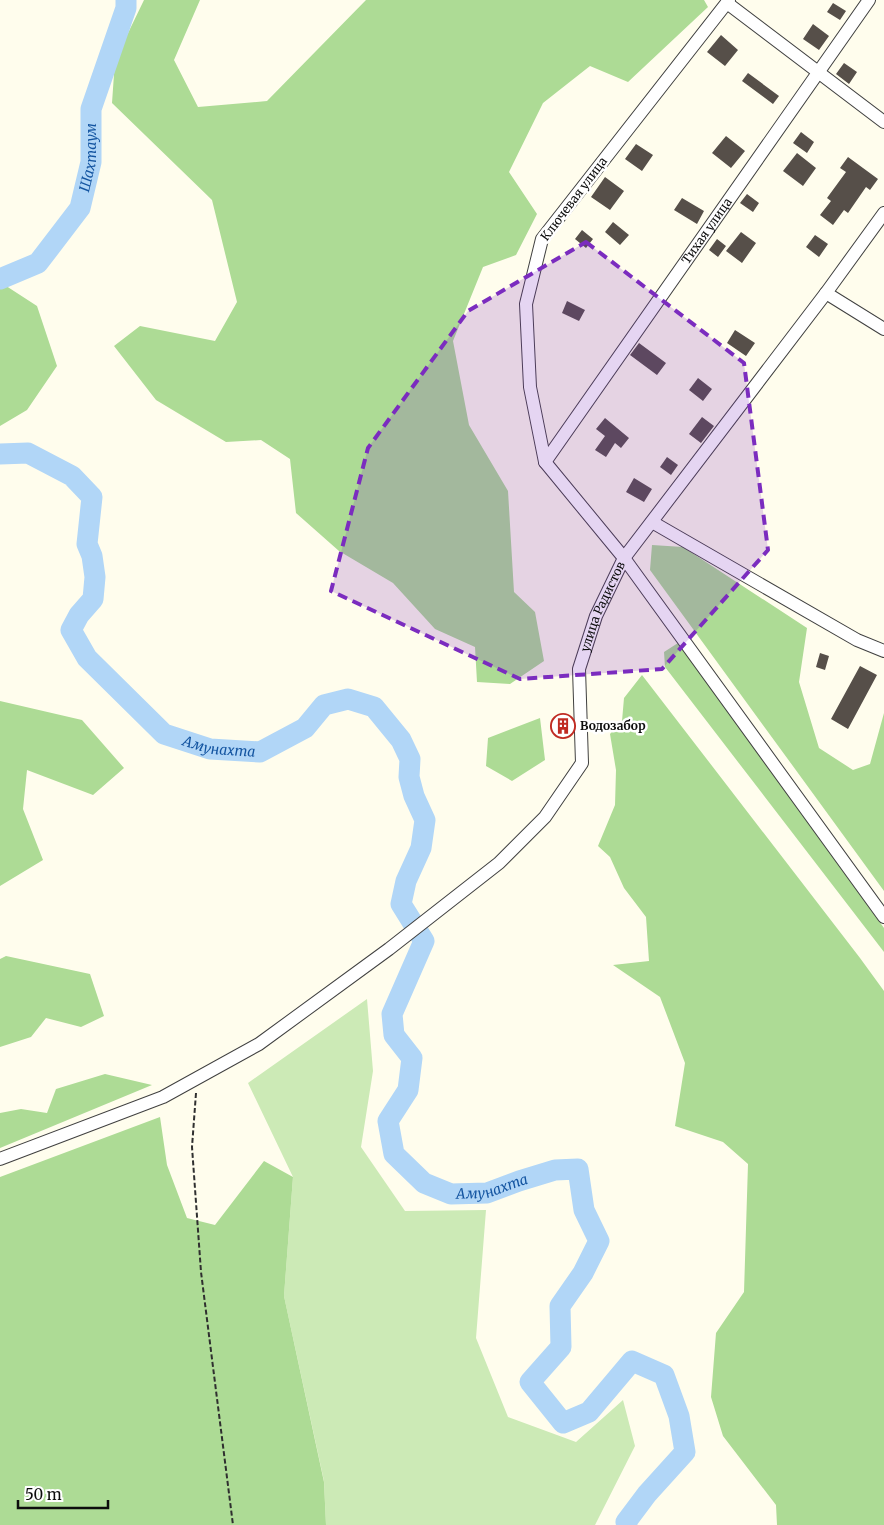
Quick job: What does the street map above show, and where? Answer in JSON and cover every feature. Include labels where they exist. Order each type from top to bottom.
[{"type":"street","name":"Тихая улица","points":[[545,462],[869,0]]},
{"type":"street","points":[[728,2],[884,122]]},
{"type":"street","name":"Ключевая улица","points":[[728,2],[542,239],[526,304],[530,387],[545,462],[624,558],[884,916]]},
{"type":"street","name":"улица Радистов","points":[[0,1159],[163,1097],[259,1044],[390,950],[425,920],[499,863],[544,817],[582,763],[579,669],[596,616],[624,558],[826,293],[884,213]]},
{"type":"street","points":[[826,293],[884,329]]},
{"type":"street","points":[[652,522],[857,640],[884,651]]},
{"type":"path","points":[[197,1078],[192,1147],[201,1272],[234,1525]]},
{"type":"highlighted area","points":[[586,242],[744,363],[768,550],[662,669],[520,679],[331,591],[368,448],[468,311]]},
{"type":"green space","points":[[144,0],[200,0],[174,60],[198,107],[267,101],[366,0],[704,0],[708,7],[628,82],[590,66],[543,103],[509,172],[537,214],[516,255],[483,267],[453,341],[469,425],[508,491],[514,592],[535,612],[544,661],[510,684],[477,682],[475,647],[435,629],[393,583],[339,551],[296,513],[290,459],[261,440],[226,442],[156,400],[114,346],[140,326],[215,341],[237,302],[212,200],[112,103],[115,60]]},
{"type":"green space","points":[[0,282],[37,306],[57,366],[27,410],[0,426]]},
{"type":"green space","points":[[652,545],[683,547],[807,628],[799,682],[819,748],[853,770],[870,764],[884,713],[884,891],[650,570]]},
{"type":"green space","points":[[678,643],[884,928],[884,952],[665,667],[664,652]]},
{"type":"green space","points":[[642,675],[884,991],[884,1525],[777,1525],[776,1505],[723,1436],[711,1397],[716,1333],[744,1292],[748,1164],[723,1142],[675,1126],[685,1063],[660,997],[613,965],[649,961],[646,917],[624,888],[610,857],[598,846],[615,805],[616,770],[610,734],[622,721],[624,698]]},
{"type":"green space","points":[[0,701],[82,720],[124,768],[93,795],[27,770],[23,809],[43,860],[0,886]]},
{"type":"green space","points":[[540,718],[545,760],[512,781],[486,766],[488,738]]},
{"type":"green space","points":[[6,956],[90,974],[104,1016],[81,1027],[46,1018],[31,1037],[0,1047],[0,959]]},
{"type":"green space","points":[[367,999],[373,1071],[361,1147],[405,1211],[486,1210],[476,1338],[508,1417],[576,1442],[623,1400],[635,1446],[595,1525],[326,1525],[324,1481],[284,1296],[293,1177],[248,1083]]},
{"type":"green space","points":[[105,1074],[152,1085],[0,1148],[0,1113],[21,1109],[47,1113],[56,1089]]},
{"type":"green space","points":[[160,1117],[167,1165],[187,1218],[215,1225],[264,1161],[293,1177],[284,1296],[324,1482],[326,1525],[0,1525],[0,1177]]},
{"type":"building","points":[[833,3],[846,11],[840,20],[827,12]]},
{"type":"building","points":[[813,24],[829,36],[819,50],[803,39]]},
{"type":"building","points":[[721,35],[738,50],[725,66],[707,52]]},
{"type":"building","points":[[844,63],[857,72],[849,84],[836,74]]},
{"type":"building","points":[[748,73],[779,96],[773,104],[742,81]]},
{"type":"building","points":[[801,132],[814,142],[807,153],[793,143]]},
{"type":"building","points":[[726,136],[745,151],[731,168],[712,153]]},
{"type":"building","points":[[636,144],[653,155],[642,171],[625,159]]},
{"type":"building","points":[[797,153],[816,168],[803,186],[783,171]]},
{"type":"building","points":[[848,157],[878,179],[870,190],[866,187],[848,213],[844,210],[833,225],[820,215],[831,201],[827,198],[846,172],[840,168]]},
{"type":"building","points":[[605,177],[624,191],[610,210],[591,197]]},
{"type":"building","points":[[747,194],[759,203],[753,212],[740,203]]},
{"type":"building","points":[[682,198],[704,211],[697,224],[674,210]]},
{"type":"building","points":[[613,222],[629,235],[620,245],[605,232]]},
{"type":"building","points":[[582,230],[593,239],[586,248],[575,239]]},
{"type":"building","points":[[741,232],[756,243],[742,263],[726,251]]},
{"type":"building","points":[[815,235],[828,244],[819,257],[806,247]]},
{"type":"building","points":[[717,239],[726,246],[718,257],[709,250]]},
{"type":"building","points":[[567,301],[585,310],[579,321],[562,313]]},
{"type":"building","points":[[735,330],[755,343],[746,356],[727,343]]},
{"type":"building","points":[[639,343],[666,363],[657,375],[630,355]]},
{"type":"building","points":[[698,378],[712,389],[703,401],[689,390]]},
{"type":"building","points":[[702,417],[714,426],[701,443],[689,434]]},
{"type":"building","points":[[605,418],[629,438],[621,448],[615,443],[606,457],[595,450],[605,436],[596,429]]},
{"type":"building","points":[[667,457],[678,465],[671,475],[660,467]]},
{"type":"building","points":[[634,478],[652,489],[644,502],[626,492]]},
{"type":"building","points":[[820,653],[829,656],[825,670],[816,667]]},
{"type":"building","points":[[860,666],[877,675],[848,729],[831,719]]},
{"type":"building","name":"Водозабор","points":[[557,716],[571,718],[569,735],[554,733]]},
{"type":"waterway","name":"Шахтаум","points":[[0,279],[38,263],[80,208],[91,162],[91,109],[126,8],[126,0]]},
{"type":"waterway","name":"Амунахта","points":[[0,454],[28,453],[72,476],[92,497],[87,544],[92,556],[95,577],[93,599],[79,615],[71,630],[87,658],[164,734],[210,749],[260,752],[305,728],[324,705],[348,699],[374,707],[401,740],[410,759],[409,777],[414,796],[425,820],[421,848],[406,881],[401,904],[424,941],[392,1014],[394,1035],[412,1058],[408,1090],[388,1121],[394,1154],[424,1183],[451,1194],[487,1193],[555,1170],[578,1169],[584,1210],[599,1241],[583,1273],[560,1306],[561,1347],[530,1382],[563,1423],[589,1412],[632,1361],[664,1375],[679,1416],[685,1452],[647,1494],[626,1522],[627,1525]]},
{"type":"place","name":"Водозабор","points":[[563,726]]}]
